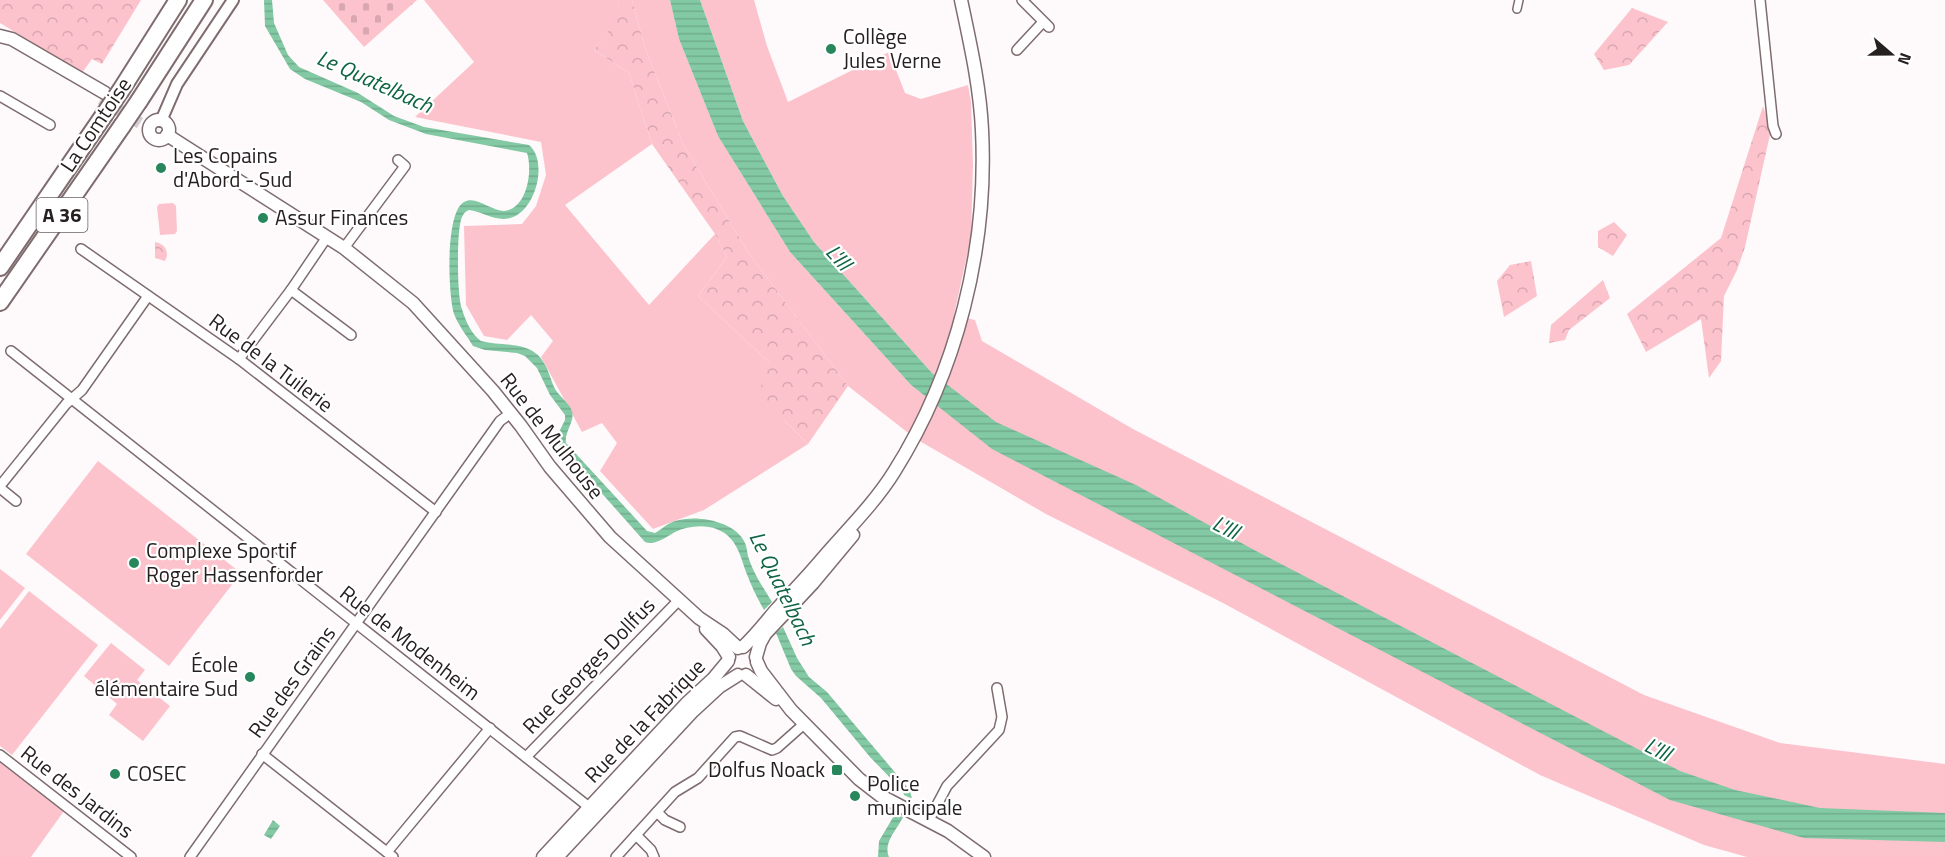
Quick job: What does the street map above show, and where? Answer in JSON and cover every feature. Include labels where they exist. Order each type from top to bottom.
[{"type":"highway","name":"La Comtoise","points":[[0,267],[108,99],[178,0]]},
{"type":"highway","name":"La Comtoise","points":[[0,302],[122,126],[148,119],[204,0]]},
{"type":"main road","name":"Rue de la Fabrique","points":[[557,857],[593,810],[686,704],[713,679],[734,653],[778,614],[894,474],[915,435],[941,378],[955,339],[968,292],[979,219],[983,164],[982,129],[978,87],[961,0]]},
{"type":"main road","points":[[0,36],[12,39],[108,99]]},
{"type":"main road","name":"Rue de Mulhouse","points":[[148,119],[150,134],[156,140],[164,139],[167,135],[344,248],[413,303],[511,413],[550,467],[610,537],[699,618],[723,634],[734,653]]},
{"type":"main road","points":[[742,675],[754,670],[760,643],[768,625]]},
{"type":"main road","points":[[791,710],[742,675],[731,670],[734,653],[751,650],[761,671],[791,710],[866,785],[948,831],[984,857]]},
{"type":"main road","name":"Rue de la Fabrique","points":[[543,857],[719,687],[742,675]]},
{"type":"street","points":[[148,119],[177,84],[233,0]]},
{"type":"street","points":[[1017,50],[1046,25],[1022,0]]},
{"type":"street","points":[[1517,9],[1519,0]]},
{"type":"street","points":[[1760,0],[1773,126],[1776,134]]},
{"type":"street","points":[[0,96],[50,125]]},
{"type":"street","points":[[344,248],[405,166],[398,160]]},
{"type":"street","points":[[239,359],[291,290],[327,237]]},
{"type":"street","name":"Rue de la Tuilerie","points":[[81,249],[239,359],[436,512]]},
{"type":"street","points":[[291,290],[351,335]]},
{"type":"street","points":[[16,501],[0,487],[70,398],[82,390],[148,296]]},
{"type":"street","name":"Rue de Modenheim","points":[[11,351],[593,810]]},
{"type":"street","name":"Rue des Grains","points":[[190,857],[500,421],[511,413]]},
{"type":"street","name":"Rue Georges Dollfus","points":[[526,757],[679,600]]},
{"type":"street","points":[[929,820],[947,786],[999,730],[1002,717],[997,688]]},
{"type":"street","points":[[616,857],[675,792],[698,778],[735,737],[748,739],[772,750],[804,724]]},
{"type":"street","points":[[262,754],[390,855],[490,728]]},
{"type":"street","name":"Rue des Jardins","points":[[0,755],[131,857]]},
{"type":"street","points":[[657,812],[665,820],[680,827]]},
{"type":"street","points":[[636,835],[651,850],[654,857]]},
{"type":"green space","points":[[0,0],[141,0],[102,64],[92,59],[82,73],[0,23]]},
{"type":"green space","points":[[323,0],[417,0],[364,47]]},
{"type":"green space","points":[[424,0],[618,0],[620,17],[594,50],[629,73],[652,144],[565,205],[649,305],[715,234],[727,257],[698,296],[770,363],[785,421],[808,444],[704,510],[653,529],[600,471],[617,443],[602,423],[582,432],[541,357],[553,341],[531,315],[507,340],[484,336],[466,305],[464,226],[522,224],[536,206],[546,175],[541,142],[415,117],[474,62]]},
{"type":"green space","points":[[618,0],[632,0],[645,48],[684,146],[748,252],[848,386],[808,444],[785,421],[756,399],[770,363],[698,296],[727,257],[715,234],[652,144],[629,73],[594,50],[619,17]]},
{"type":"green space","points":[[632,0],[670,0],[679,39],[718,136],[790,252],[911,385],[934,403],[944,382],[932,373],[814,242],[783,196],[743,121],[700,0],[754,0],[767,46],[788,102],[889,52],[905,93],[921,99],[968,85],[971,102],[973,165],[971,237],[954,315],[975,320],[982,341],[1133,429],[1644,695],[1780,743],[1945,764],[1945,857],[1747,857],[1704,845],[1540,775],[1223,603],[1046,514],[916,439],[848,386],[748,252],[684,146],[645,48]]},
{"type":"green space","points":[[1632,8],[1668,22],[1629,65],[1604,70],[1594,54]]},
{"type":"green space","points":[[1763,106],[1771,130],[1745,247],[1724,296],[1721,361],[1709,378],[1701,319],[1646,352],[1627,314],[1721,238]]},
{"type":"green space","points":[[173,203],[176,206],[177,231],[175,234],[160,235],[157,207],[159,204]]},
{"type":"green space","points":[[1614,222],[1627,235],[1613,256],[1598,247],[1598,231]]},
{"type":"green space","points":[[155,242],[165,248],[167,256],[165,261],[155,258]]},
{"type":"green space","points":[[1531,261],[1537,296],[1504,317],[1497,281],[1510,265]]},
{"type":"green space","points":[[1603,280],[1610,298],[1569,330],[1565,340],[1549,343],[1551,325]]},
{"type":"green space","name":"Complexe Sportif Roger Hassenforder","points":[[98,461],[241,573],[169,666],[26,554]]},
{"type":"green space","points":[[0,569],[25,588],[0,620]]},
{"type":"green space","points":[[29,591],[98,645],[12,755],[0,746],[0,629]]},
{"type":"green space","points":[[111,643],[145,670],[137,680],[170,706],[143,741],[109,715],[117,704],[84,676]]},
{"type":"green space","points":[[0,761],[64,811],[31,857],[0,857]]},
{"type":"shaded area","points":[[264,0],[272,0],[274,23],[288,55],[299,67],[358,93],[394,116],[424,127],[529,145],[535,153],[538,174],[532,197],[519,214],[505,219],[469,210],[462,218],[458,242],[458,280],[460,302],[467,322],[481,341],[524,348],[538,356],[546,366],[555,389],[572,411],[566,443],[647,531],[655,533],[672,522],[694,518],[714,521],[733,529],[740,535],[746,545],[758,580],[772,602],[764,610],[736,546],[719,530],[704,526],[689,527],[657,542],[645,542],[559,445],[556,438],[565,420],[565,415],[550,395],[537,368],[525,356],[517,353],[485,350],[473,346],[458,322],[454,314],[450,290],[450,255],[451,237],[458,209],[464,202],[473,200],[494,209],[504,211],[512,209],[523,197],[526,188],[529,169],[527,153],[426,134],[389,120],[361,102],[305,79],[290,69],[265,26]]},
{"type":"shaded area","name":"L'Ill","points":[[670,0],[700,0],[743,121],[783,196],[814,242],[932,373],[996,422],[1136,485],[1256,551],[1680,771],[1735,790],[1820,808],[1945,813],[1945,842],[1804,838],[1670,800],[992,449],[911,385],[790,252],[718,136],[679,39]]},
{"type":"shaded area","points":[[783,627],[797,658],[809,677],[827,692],[904,783],[912,799],[904,795],[903,791],[870,757],[821,698],[796,676],[776,633]]},
{"type":"shaded area","points":[[895,814],[903,817],[889,841],[889,857],[878,857],[879,841]]},
{"type":"shaded area","points":[[273,820],[280,826],[271,839],[264,835]]},
{"type":"tunnel","points":[[101,99],[140,123]]},
{"type":"place","name":"Collège Jules Verne","points":[[831,49]]},
{"type":"place","name":"Les Copains d'Abord - Sud","points":[[161,168]]},
{"type":"place","name":"Assur Finances","points":[[263,218]]},
{"type":"place","name":"Complexe Sportif Roger Hassenforder","points":[[134,563]]},
{"type":"place","name":"École élémentaire Sud","points":[[250,677]]},
{"type":"place","name":"Dolfus Noack","points":[[837,770]]},
{"type":"place","name":"COSEC","points":[[115,774]]},
{"type":"place","name":"Police municipale","points":[[855,796]]},
{"type":"water label","name":"Le Quatelbach","points":[[375,81]]},
{"type":"water label","name":"Le Quatelbach","points":[[783,588]]}]
